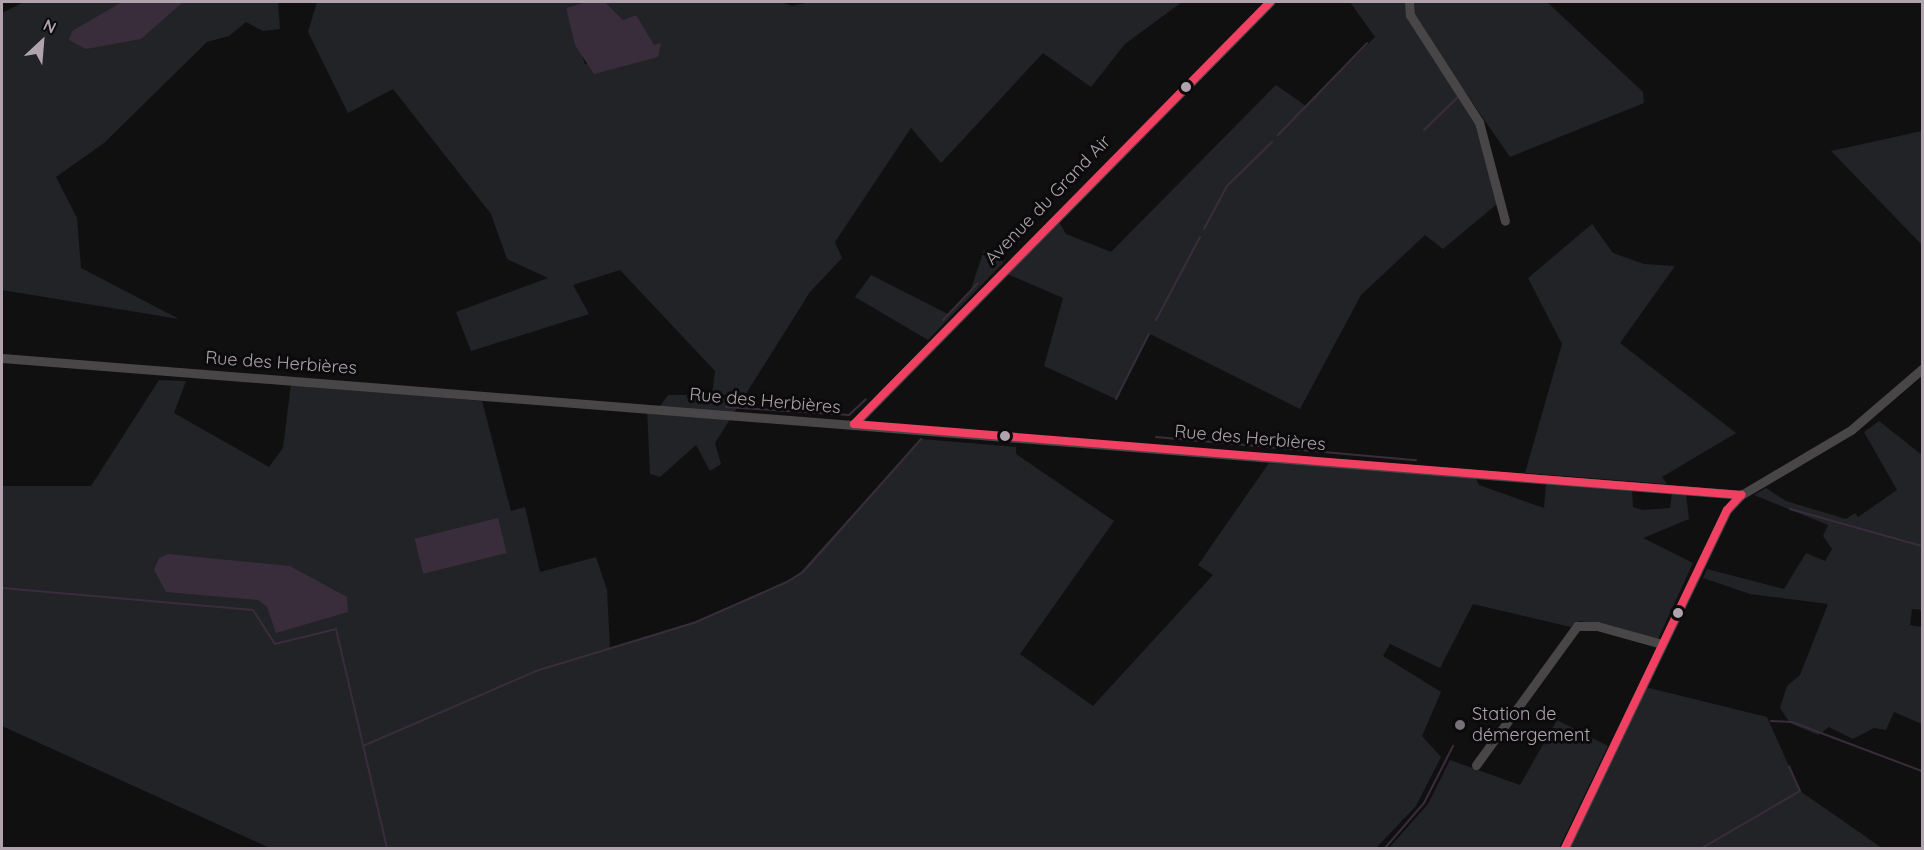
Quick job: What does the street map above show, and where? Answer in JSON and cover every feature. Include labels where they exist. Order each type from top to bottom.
[{"type":"street","name":"Avenue du Grand Air","points":[[854,424],[1216,51],[1270,2]]},
{"type":"street","points":[[1409,2],[1413,19],[1479,122],[1505,221]]},
{"type":"street","name":"Rue des Herbières","points":[[2,358],[1742,495]]},
{"type":"street","points":[[1565,849],[1727,510],[1742,495],[1851,430],[1923,369]]},
{"type":"street","points":[[1476,765],[1577,626],[1597,626],[1662,644]]},
{"type":"shaded area","points":[[24,2],[278,2],[280,29],[263,31],[246,22],[229,36],[207,42],[104,143],[56,177],[77,218],[81,268],[179,319],[2,290],[2,13]]},
{"type":"shaded area","points":[[122,2],[183,2],[141,39],[86,49],[69,40],[72,31]]},
{"type":"shaded area","points":[[317,2],[587,2],[566,9],[585,64],[658,57],[636,15],[623,20],[605,2],[781,2],[792,6],[810,2],[1182,2],[1125,44],[1091,87],[1043,53],[941,163],[911,128],[835,242],[842,258],[810,292],[715,443],[721,464],[710,471],[696,445],[660,477],[650,474],[647,408],[658,409],[668,395],[712,395],[715,371],[620,270],[573,285],[589,314],[471,351],[456,312],[548,278],[507,259],[491,214],[393,89],[348,113],[308,32]]},
{"type":"shaded area","points":[[587,2],[605,2],[623,20],[636,15],[654,45],[661,43],[658,57],[594,74],[575,45],[566,8]]},
{"type":"shaded area","points":[[1350,2],[1407,2],[1474,119],[1497,204],[1443,249],[1425,235],[1361,295],[1300,409],[1150,334],[1116,399],[1044,366],[1063,298],[1005,273],[1058,220],[1066,234],[1111,252],[1276,85],[1306,106],[1375,37]]},
{"type":"shaded area","points":[[1412,2],[1547,2],[1643,92],[1644,103],[1510,157],[1414,18]]},
{"type":"shaded area","points":[[1922,131],[1922,245],[1831,151]]},
{"type":"shaded area","points":[[1592,224],[1613,253],[1644,264],[1675,266],[1620,343],[1736,433],[1662,477],[1667,484],[1525,473],[1562,344],[1528,278]]},
{"type":"shaded area","points":[[984,250],[1006,260],[928,340],[855,297],[871,275],[948,314],[970,292]]},
{"type":"shaded area","points":[[159,380],[186,381],[174,413],[269,467],[283,448],[291,384],[482,401],[511,511],[525,507],[540,572],[596,557],[607,590],[610,649],[696,622],[797,576],[921,439],[1016,447],[1016,454],[1114,521],[1020,654],[1093,706],[1213,575],[1198,565],[1269,463],[1475,477],[1479,485],[1544,508],[1546,483],[1632,490],[1633,507],[1642,510],[1670,508],[1672,493],[1686,494],[1689,519],[1643,538],[1693,563],[1658,639],[1595,623],[1579,621],[1571,627],[1473,604],[1440,668],[1390,644],[1383,656],[1441,692],[1422,736],[1441,757],[1416,806],[1376,848],[270,848],[2,726],[2,486],[91,486]]},
{"type":"shaded area","points":[[1879,421],[1922,455],[1922,610],[1912,609],[1910,625],[1922,627],[1922,724],[1894,712],[1886,730],[1874,728],[1853,739],[1829,727],[1818,735],[1790,723],[1780,708],[1787,686],[1800,675],[1828,604],[1750,594],[1703,578],[1707,569],[1784,589],[1806,553],[1825,561],[1832,549],[1823,536],[1828,525],[1754,495],[1766,488],[1786,501],[1846,519],[1855,513],[1858,517],[1897,490],[1864,432]]},
{"type":"shaded area","points":[[498,518],[507,553],[423,574],[415,539]]},
{"type":"shaded area","points":[[168,554],[290,566],[347,597],[348,612],[276,633],[267,607],[258,600],[166,592],[154,570],[159,558]]},
{"type":"shaded area","points":[[1645,687],[1767,717],[1800,791],[1882,848],[1568,848]]},
{"type":"shaded area","points":[[1557,720],[1608,746],[1559,848],[1389,848],[1428,804],[1450,760],[1520,785]]},
{"type":"waterway","points":[[1278,135],[1367,43]]},
{"type":"waterway","points":[[1424,130],[1458,97]]},
{"type":"waterway","points":[[1204,229],[1227,186],[1272,142]]},
{"type":"waterway","points":[[1156,320],[1200,237]]},
{"type":"waterway","points":[[943,320],[977,284]]},
{"type":"waterway","points":[[1116,399],[1149,334]]},
{"type":"waterway","points":[[726,407],[849,415],[866,399]]},
{"type":"waterway","points":[[1156,437],[1416,460]]},
{"type":"waterway","points":[[363,746],[536,671],[696,622],[787,582],[803,572],[921,439]]},
{"type":"waterway","points":[[1790,509],[1922,546]]},
{"type":"waterway","points":[[2,588],[253,610],[275,644],[336,629],[387,848]]},
{"type":"waterway","points":[[1771,721],[1792,722],[1922,771]]},
{"type":"waterway","points":[[1385,848],[1424,803],[1453,746]]},
{"type":"waterway","points":[[1702,848],[1800,791],[1789,766]]},
{"type":"transit line","points":[[854,424],[1270,2]]},
{"type":"transit line","points":[[854,424],[1741,495]]},
{"type":"transit line","points":[[1565,848],[1727,510],[1741,495]]},
{"type":"place","name":"Station de démergement","points":[[1460,725]]}]
